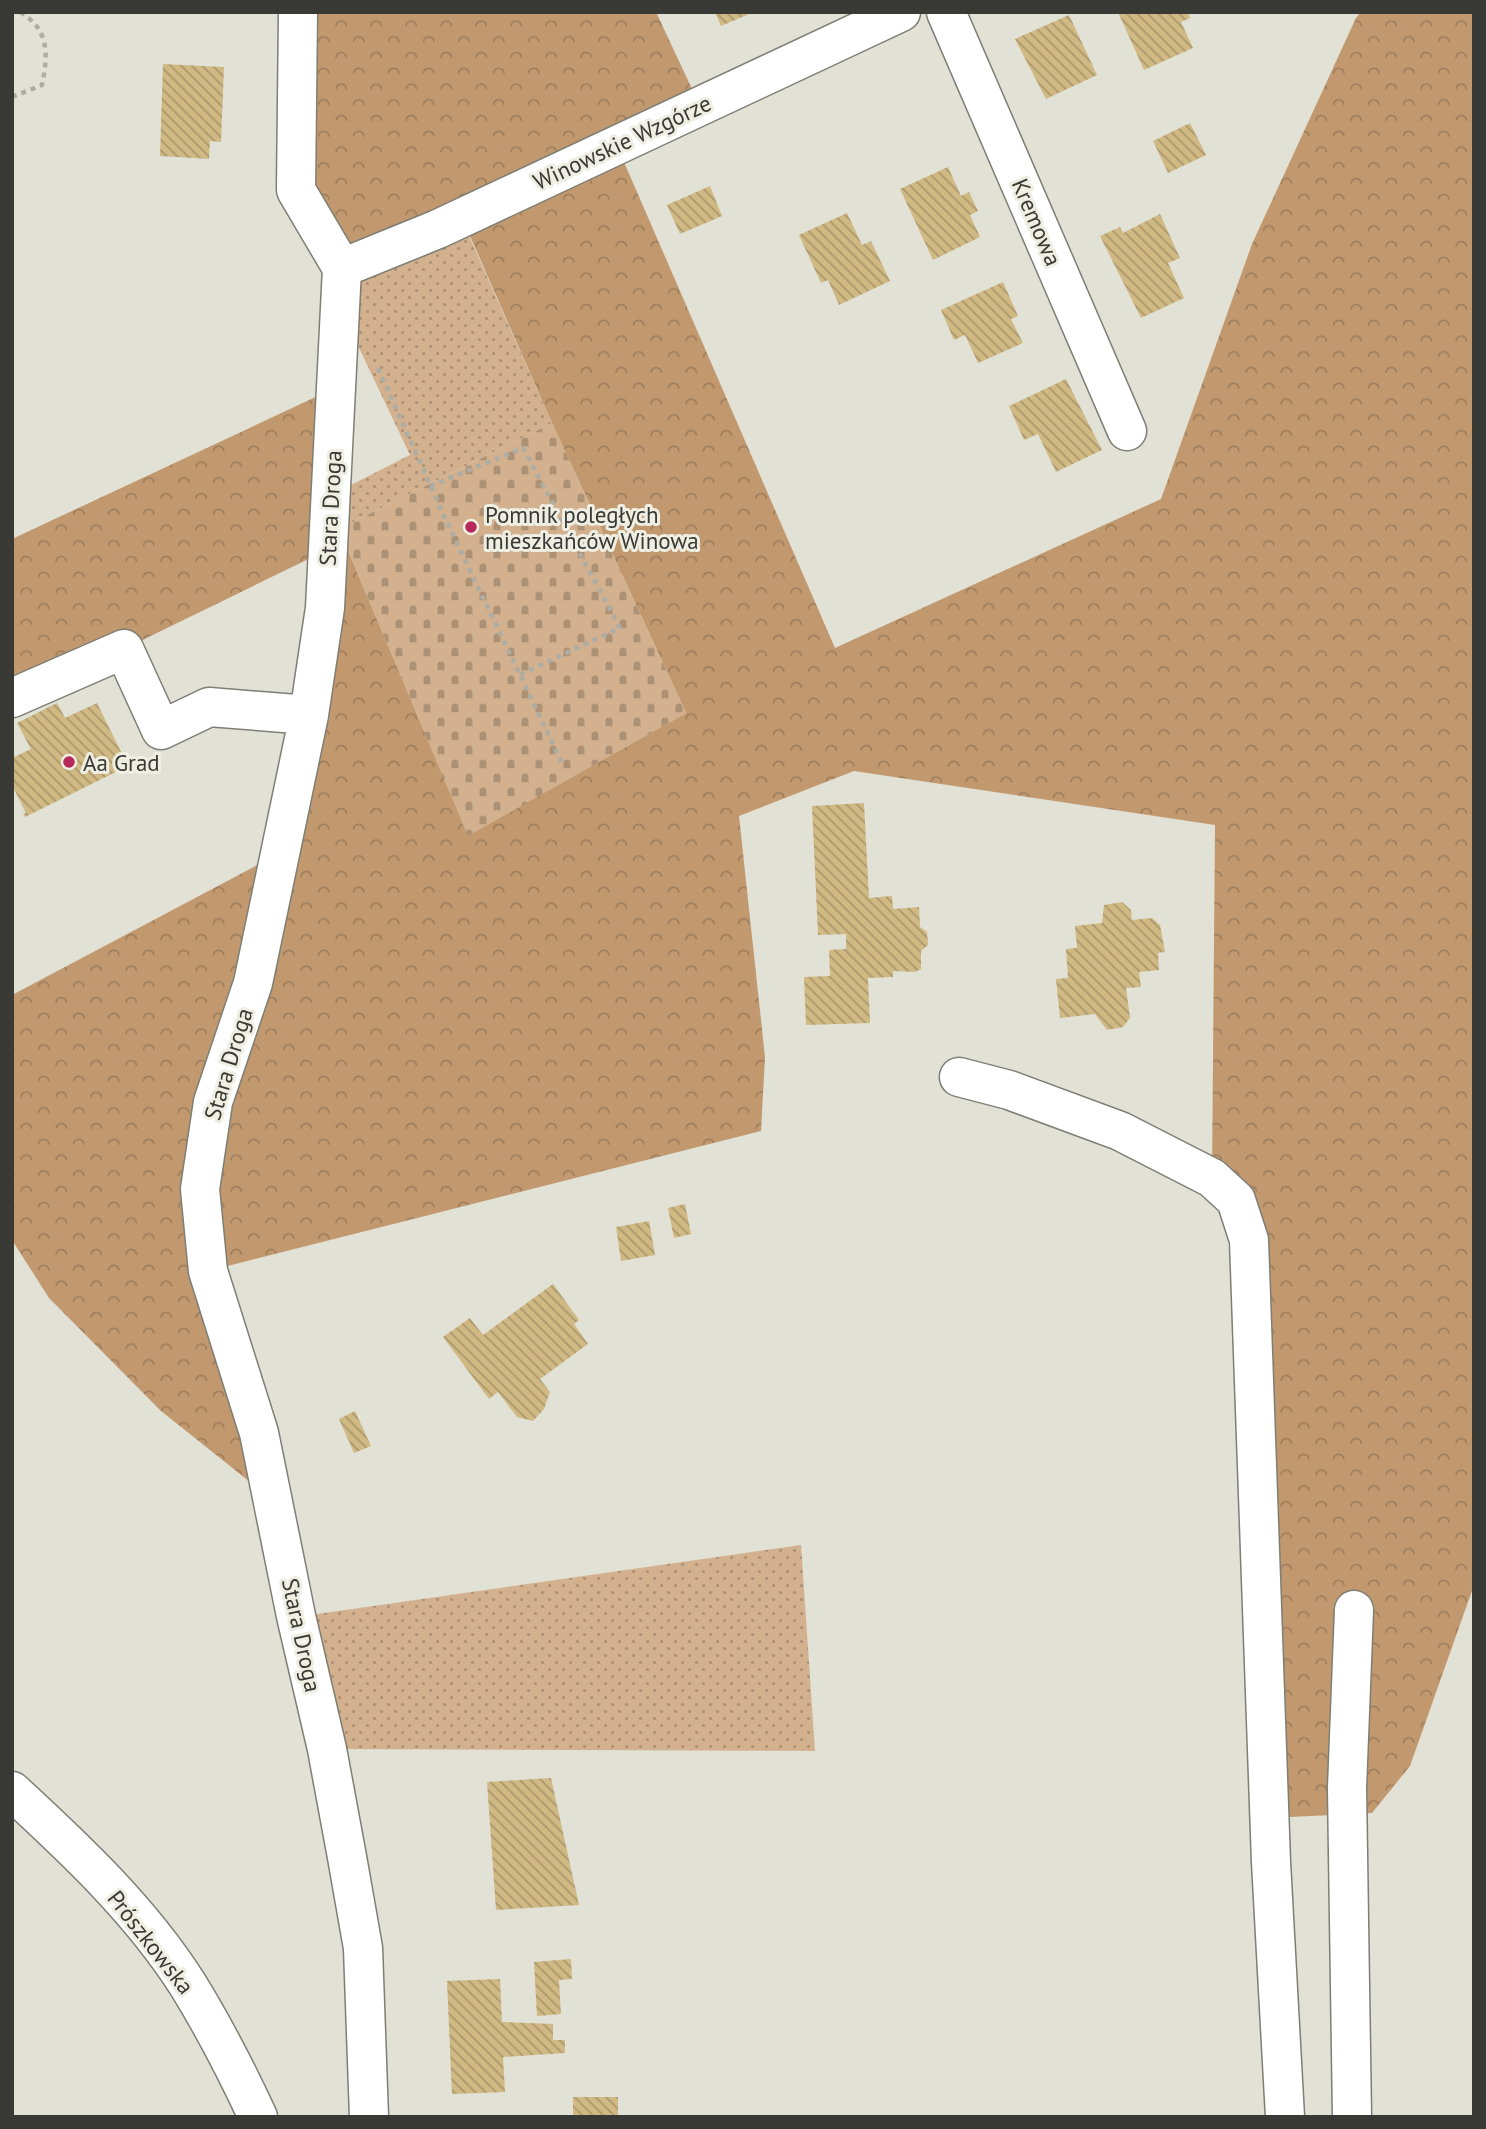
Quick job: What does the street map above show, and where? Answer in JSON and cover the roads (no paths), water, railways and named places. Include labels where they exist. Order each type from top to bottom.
[{"type":"street","points":[[298,12],[296,190],[342,268]]},
{"type":"street","name":"Winowskie Wzgórze","points":[[342,268],[438,229],[901,12]]},
{"type":"street","name":"Kremowa","points":[[946,12],[1127,431]]},
{"type":"street","name":"Stara Droga","points":[[342,268],[325,608],[309,715],[253,983],[213,1102],[200,1189],[208,1271],[259,1433],[342,1830],[363,1948],[369,2117]]},
{"type":"street","points":[[12,698],[124,649],[161,730],[209,707],[309,715]]},
{"type":"street","points":[[959,1077],[1009,1090],[1120,1131],[1212,1178],[1236,1200],[1249,1240],[1271,1862],[1285,2117]]},
{"type":"street","points":[[1352,2117],[1347,1788],[1354,1611]]},
{"type":"street","name":"Prószkowska","points":[[12,1791],[71,1845],[139,1920],[187,1984],[258,2117]]},
{"type":"place","name":"Pomnik poległych mieszkańców Winowa","points":[[471,527]]},
{"type":"place","name":"Aa Grad","points":[[69,762]]}]
